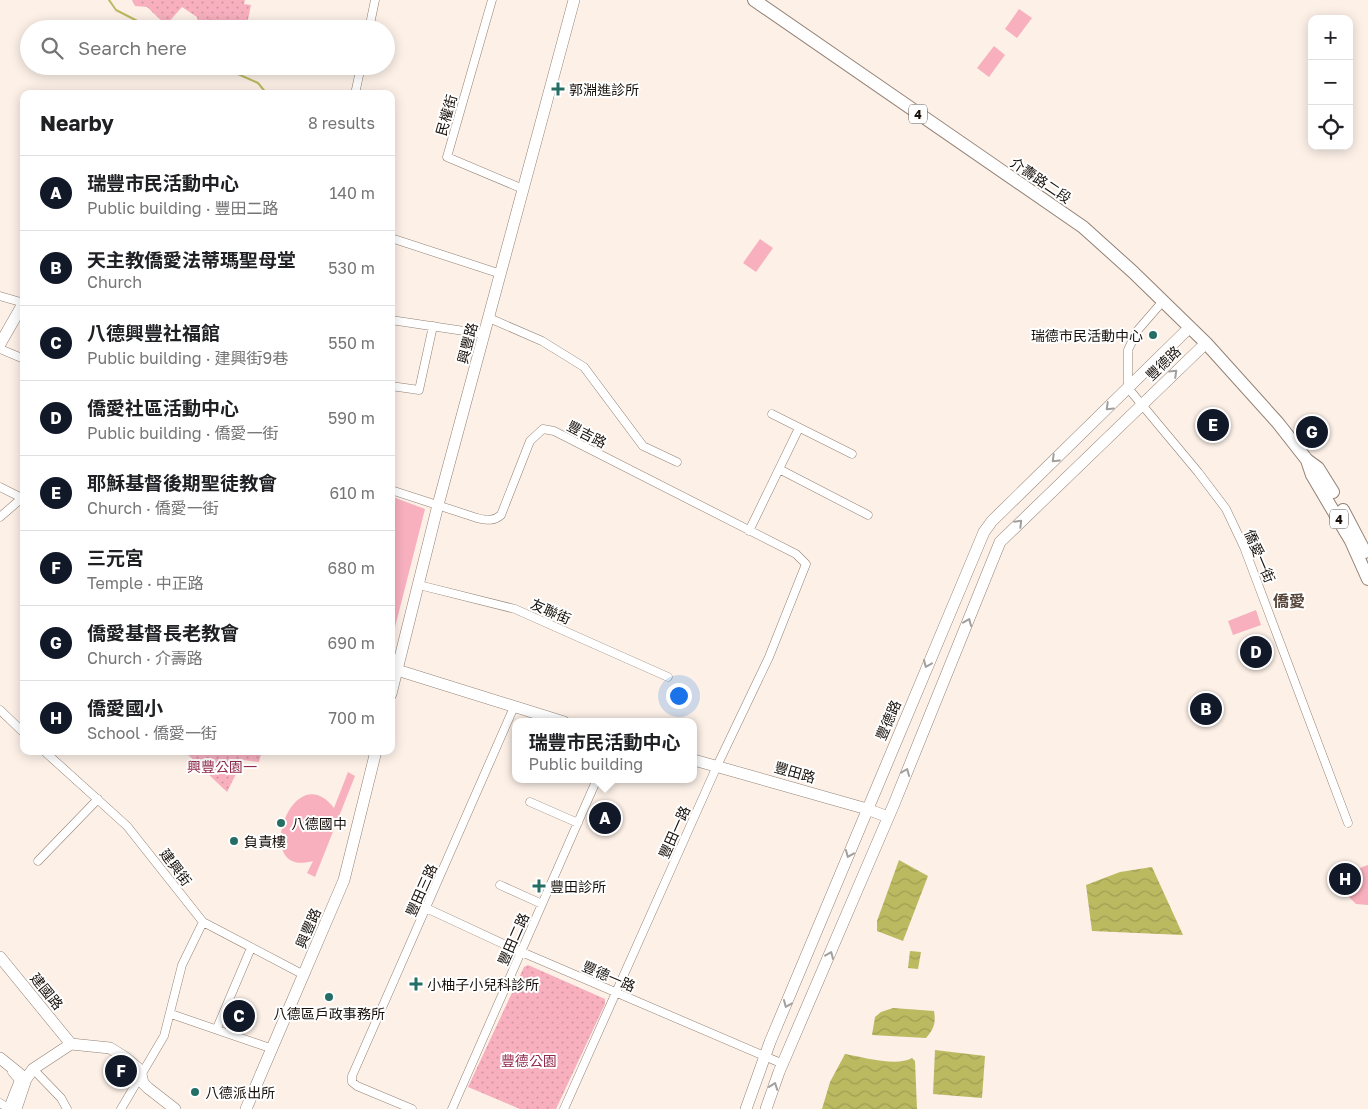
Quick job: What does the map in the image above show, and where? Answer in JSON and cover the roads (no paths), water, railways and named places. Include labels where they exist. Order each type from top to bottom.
[{"type":"main road","name":"興豐路","points":[[395,666],[419,586],[438,506],[574,0]]},
{"type":"main road","name":"介壽路二段","points":[[754,0],[1083,227],[1164,301],[1206,343],[1278,423],[1307,460]]},
{"type":"main road","points":[[0,344],[20,309]]},
{"type":"main road","name":"豐德路","points":[[746,1109],[765,1056],[984,532],[992,521],[1190,327]]},
{"type":"main road","name":"豐德路","points":[[766,1109],[1000,542],[1206,343]]},
{"type":"main road","name":"4","points":[[1307,460],[1318,468],[1357,534],[1368,559]]},
{"type":"main road","name":"4","points":[[1307,460],[1312,475],[1351,541],[1368,580]]},
{"type":"main road","points":[[395,669],[551,718]]},
{"type":"main road","name":"興豐路","points":[[246,1109],[344,880],[375,755]]},
{"type":"main road","name":"豐田路","points":[[697,761],[867,809],[888,817]]},
{"type":"main road","name":"建國路","points":[[0,956],[71,1044]]},
{"type":"main road","points":[[16,1109],[30,1074],[71,1044],[110,1048],[136,1067],[142,1075],[143,1083],[175,1109]]},
{"type":"main road","points":[[0,1058],[30,1074]]},
{"type":"street","points":[[371,20],[375,0]]},
{"type":"street","name":"民權街","points":[[492,0],[447,157],[524,189]]},
{"type":"street","points":[[355,90],[359,75]]},
{"type":"street","points":[[395,239],[500,274]]},
{"type":"street","points":[[0,296],[20,301]]},
{"type":"street","name":"豐德路","points":[[1128,388],[1128,350],[1137,331],[1164,301]]},
{"type":"street","points":[[489,318],[542,341],[584,367],[643,446],[677,462]]},
{"type":"street","points":[[395,321],[484,334]]},
{"type":"street","points":[[395,387],[419,390],[433,326]]},
{"type":"street","points":[[0,349],[20,356]]},
{"type":"street","points":[[1128,388],[1142,404]]},
{"type":"street","name":"僑愛一街","points":[[1142,404],[1198,472],[1229,517],[1244,547],[1348,823]]},
{"type":"street","points":[[772,414],[852,454]]},
{"type":"street","points":[[749,531],[799,428]]},
{"type":"street","name":"豐吉路","points":[[395,491],[487,521],[496,519],[501,515],[530,440],[543,429],[554,431],[796,554],[806,564]]},
{"type":"street","points":[[779,469],[868,515]]},
{"type":"street","points":[[0,487],[20,497]]},
{"type":"street","points":[[0,517],[20,500]]},
{"type":"street","name":"豐田一路","points":[[564,1109],[717,766],[769,657],[806,564]]},
{"type":"street","name":"友聯街","points":[[419,586],[515,609],[668,676]]},
{"type":"street","name":"豐田三路","points":[[412,1109],[354,1083],[352,1076],[514,707]]},
{"type":"street","points":[[0,710],[20,729]]},
{"type":"street","name":"建興街","points":[[48,755],[127,826],[204,922],[304,975]]},
{"type":"street","name":"豐田二路","points":[[452,1109],[595,783]]},
{"type":"street","points":[[38,861],[98,799]]},
{"type":"street","points":[[530,802],[578,823]]},
{"type":"street","points":[[500,885],[542,904]]},
{"type":"street","name":"豐德一路","points":[[426,908],[520,951],[783,1064]]},
{"type":"street","points":[[121,1109],[164,1036],[182,965],[204,922]]},
{"type":"street","points":[[217,1028],[251,948]]},
{"type":"street","points":[[171,1014],[217,1028],[273,1049]]},
{"type":"street","points":[[0,1065],[13,1073],[19,1080],[8,1108],[0,1103]]},
{"type":"street","points":[[30,1074],[61,1098],[68,1109]]},
{"type":"water","points":[[899,860],[928,876],[903,941],[877,931],[877,921]]},
{"type":"water","points":[[1152,867],[1183,935],[1092,931],[1086,885],[1120,872]]},
{"type":"water","points":[[910,951],[921,952],[918,969],[908,968]]},
{"type":"water","points":[[893,1008],[934,1011],[934,1026],[931,1032],[926,1038],[872,1035],[875,1017],[881,1012]]},
{"type":"water","points":[[935,1050],[985,1056],[982,1098],[933,1094]]},
{"type":"water","points":[[845,1054],[898,1062],[912,1058],[915,1061],[917,1109],[822,1109],[830,1082]]},
{"type":"waterway","points":[[109,0],[116,10],[135,20]]},
{"type":"waterway","points":[[240,75],[258,83],[264,90]]},
{"type":"place","name":"郭淵進診所","points":[[558,89]]},
{"type":"place","name":"瑞德市民活動中心","points":[[1153,335]]},
{"type":"place","name":"耶穌基督後期聖徒教會","points":[[1213,425]]},
{"type":"place","name":"僑愛基督長老教會","points":[[1312,432]]},
{"type":"place","name":"僑愛社區活動中心","points":[[1256,652]]},
{"type":"place","name":"天主教僑愛法蒂瑪聖母堂","points":[[1206,709]]},
{"type":"place","name":"瑞豐市民活動中心","points":[[605,818]]},
{"type":"place","name":"八德國中","points":[[281,823]]},
{"type":"place","name":"負責樓","points":[[234,841]]},
{"type":"place","name":"僑愛國小","points":[[1345,879]]},
{"type":"place","name":"豐田診所","points":[[539,886]]},
{"type":"place","name":"小柚子小兒科診所","points":[[416,984]]},
{"type":"place","name":"八德區戶政事務所","points":[[329,997]]},
{"type":"place","name":"八德興豐社福館","points":[[239,1016]]},
{"type":"place","name":"三元宮","points":[[121,1071]]},
{"type":"place","name":"八德派出所","points":[[195,1092]]},
{"type":"district","name":"僑愛","points":[[1289,601]]},
{"type":"park label","name":"興豐公園一","points":[[222,766]]},
{"type":"park label","name":"豐德公園","points":[[529,1060]]}]
